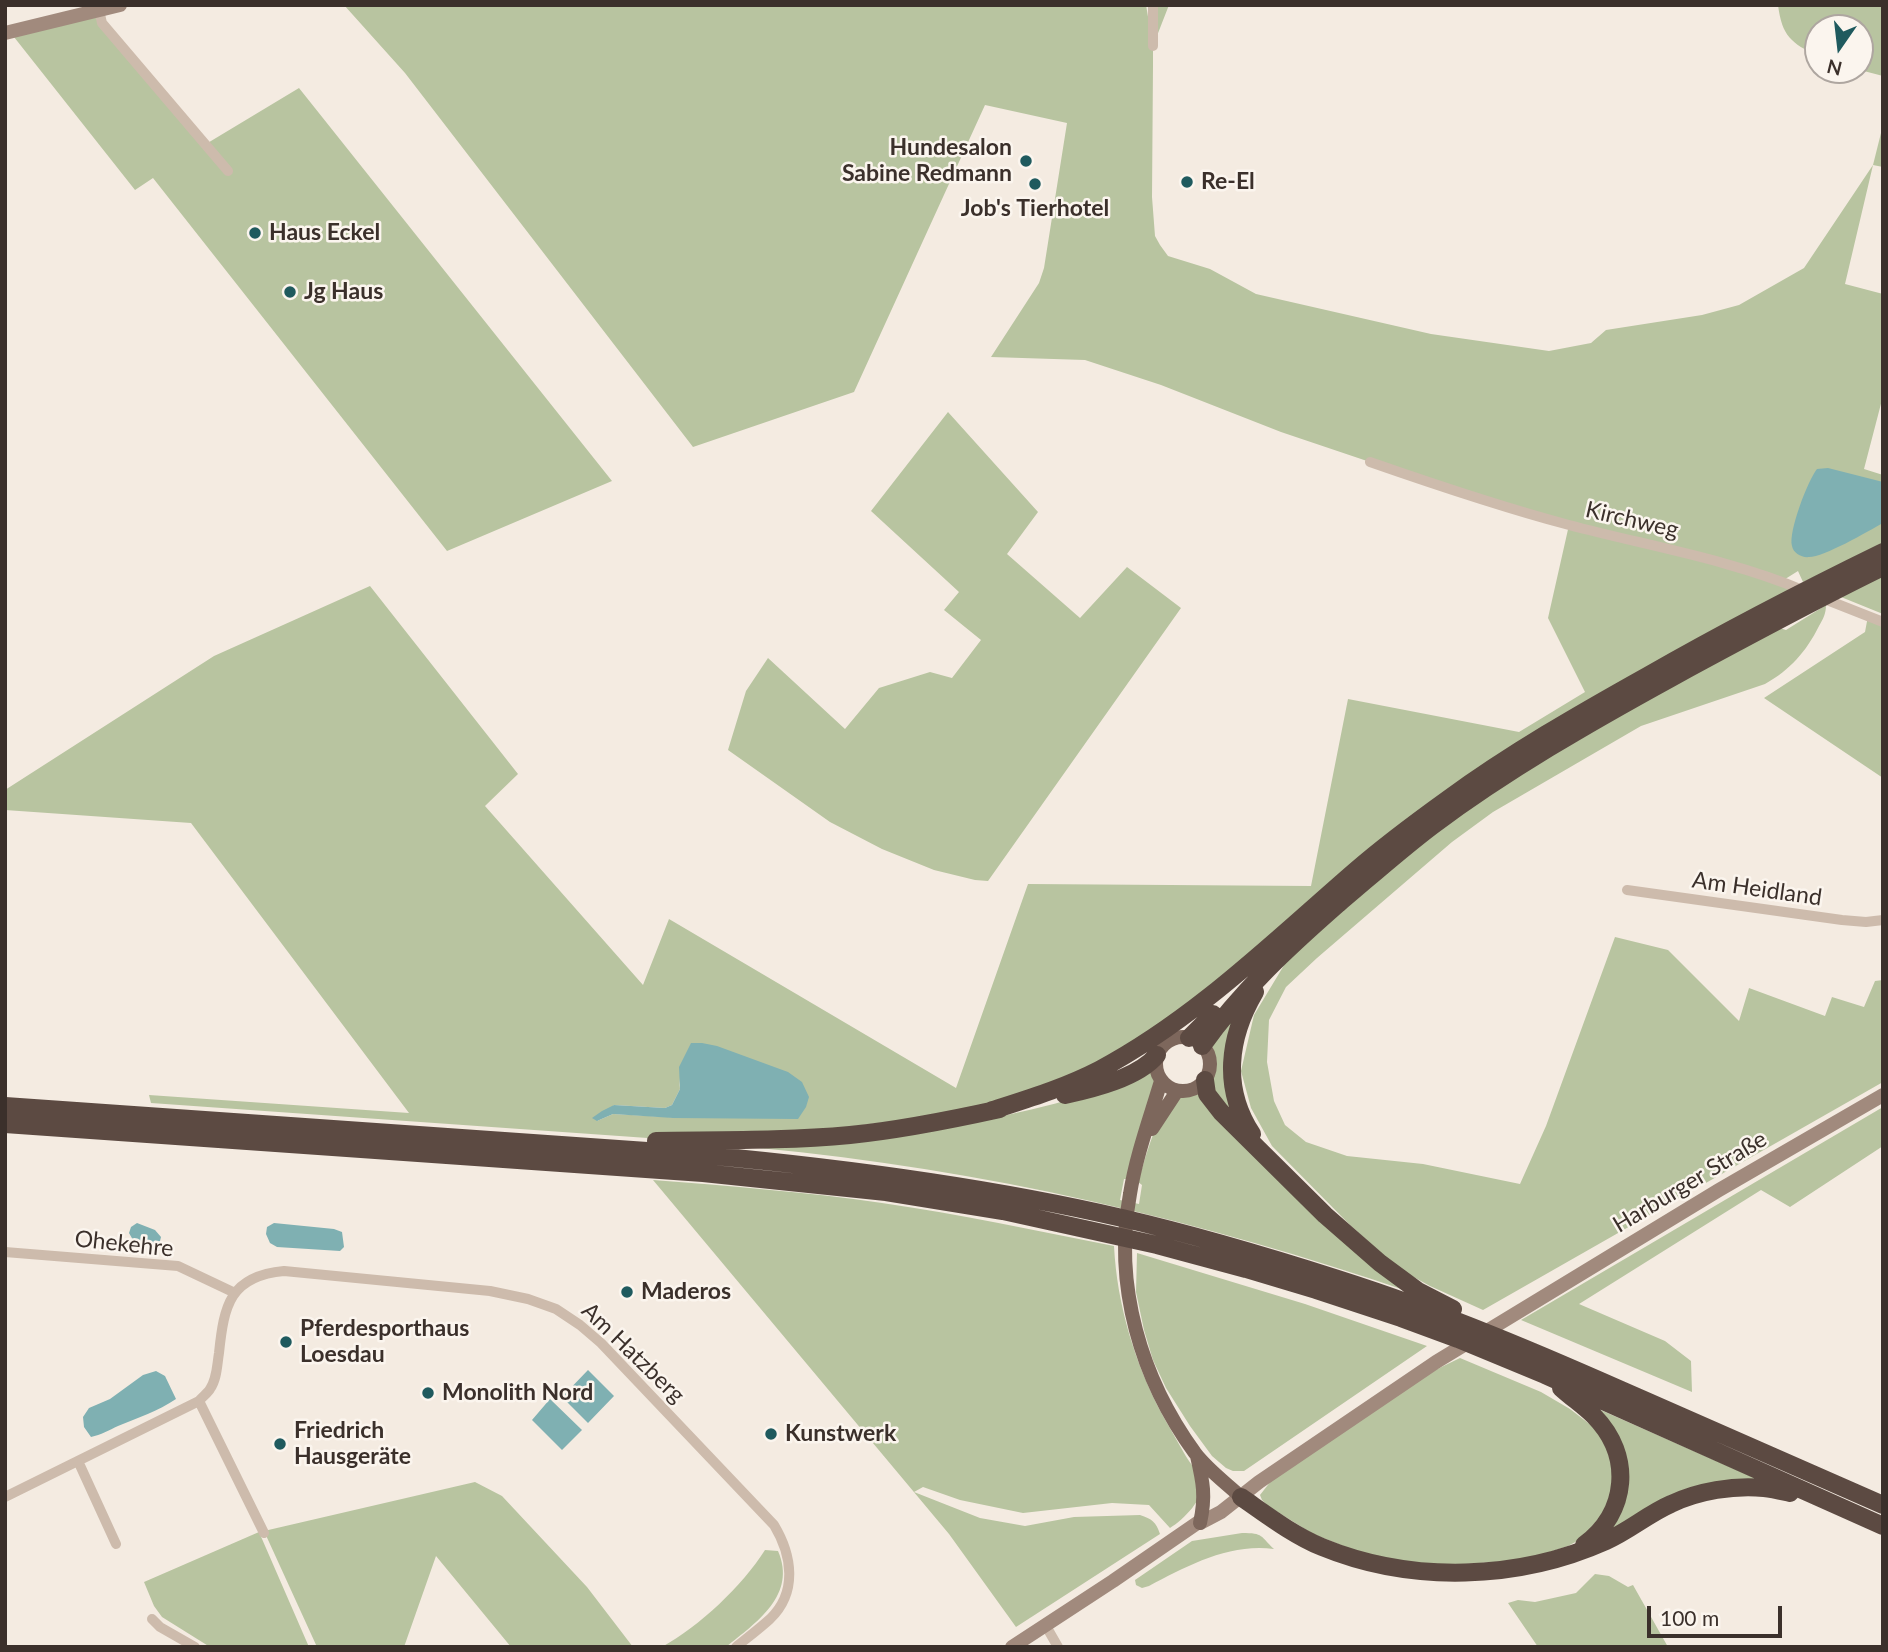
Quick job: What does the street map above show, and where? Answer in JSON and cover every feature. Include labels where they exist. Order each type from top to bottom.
[{"type":"highway","points":[[990,1111],[1072,1083],[1125,1055],[1167,1027],[1495,782],[1883,552]]},
{"type":"highway","points":[[1814,594],[1883,567]]},
{"type":"highway","points":[[1196,1042],[1314,917]]},
{"type":"highway","points":[[1282,1174],[1255,1141],[1240,1113],[1232,1073],[1233,1049],[1240,1022],[1257,988],[1314,917]]},
{"type":"highway","points":[[572,1146],[644,1141],[827,1137],[919,1125],[1089,1089],[1139,1070],[1157,1055]]},
{"type":"highway","points":[[1205,1080],[1213,1104],[1325,1215],[1400,1279],[1440,1303],[1524,1339],[1565,1365]]},
{"type":"highway","points":[[5,1106],[755,1160],[886,1175],[1002,1194],[1122,1219],[1236,1248],[1340,1279],[1457,1321],[1565,1365],[1883,1505]]},
{"type":"highway","points":[[5,1124],[677,1171],[886,1192],[1003,1211],[1157,1245],[1316,1290],[1401,1318],[1545,1375],[1883,1526]]},
{"type":"highway","points":[[1545,1375],[1601,1425],[1615,1446],[1621,1473],[1618,1498],[1609,1518],[1593,1538],[1566,1556]]},
{"type":"highway","points":[[1238,1494],[1297,1534],[1322,1547],[1387,1566],[1439,1572],[1510,1569],[1544,1563],[1608,1541],[1670,1504],[1698,1494],[1728,1489],[1764,1488],[1821,1499]]},
{"type":"main road","points":[[1179,1038],[1196,1042],[1208,1056],[1210,1064],[1205,1080],[1193,1089],[1177,1091],[1168,1087],[1161,1081],[1156,1067],[1157,1055],[1168,1041],[1179,1038]]},
{"type":"main road","points":[[1161,1081],[1130,1194],[1125,1263],[1133,1320],[1147,1365],[1164,1404],[1196,1455],[1238,1494]]},
{"type":"main road","points":[[1143,1141],[1177,1091]]},
{"type":"main road","points":[[1196,1455],[1204,1489],[1200,1523]]},
{"type":"street","points":[[5,33],[120,5]]},
{"type":"street","points":[[1153,5],[1153,46]]},
{"type":"street","points":[[99,10],[102,23],[228,171]]},
{"type":"street","name":"Kirchweg","points":[[1370,463],[1569,525],[1706,558],[1777,580],[1883,622]]},
{"type":"street","name":"Am Heidland","points":[[1627,890],[1842,920],[1883,920]]},
{"type":"street","name":"Harburger Straße","points":[[1012,1647],[1200,1523],[1221,1513],[1238,1494],[1436,1362],[1719,1190],[1883,1095]]},
{"type":"street","name":"Ohekehre","points":[[5,1252],[178,1266],[235,1293]]},
{"type":"street","name":"Am Hatzberg","points":[[235,1293],[249,1280],[265,1273],[284,1271],[509,1294],[556,1309],[573,1319],[601,1343],[652,1395],[774,1525],[783,1539],[789,1558],[790,1575],[780,1607],[736,1647]]},
{"type":"street","points":[[5,1497],[199,1401],[210,1390],[217,1371],[222,1326],[226,1309],[235,1293]]},
{"type":"street","points":[[199,1401],[264,1533]]},
{"type":"street","points":[[78,1461],[116,1544]]},
{"type":"street","points":[[152,1619],[160,1627],[195,1647]]},
{"type":"street","points":[[1046,1626],[1058,1647]]},
{"type":"green space","points":[[344,5],[1146,5],[1152,40],[1153,5],[1169,5],[1153,46],[1152,197],[1155,236],[1168,256],[1210,269],[1256,294],[1431,334],[1549,351],[1591,343],[1606,330],[1702,315],[1739,305],[1804,268],[1873,165],[1845,284],[1883,294],[1883,396],[1864,469],[1883,475],[1883,545],[1803,582],[1798,571],[1782,581],[1771,581],[1790,590],[1252,955],[1145,1037],[1047,1089],[951,1114],[783,1135],[676,1140],[151,1103],[149,1095],[409,1113],[191,823],[5,810],[5,790],[214,656],[370,586],[518,774],[485,806],[643,985],[669,919],[956,1088],[1028,884],[1311,886],[1348,699],[1519,732],[1585,692],[1548,618],[1569,525],[1281,432],[1161,385],[1085,360],[991,357],[1039,283],[1044,268],[1067,123],[985,105],[854,392],[693,447],[405,73]],"holes":[[[679,1078],[685,1118],[613,1114],[597,1121],[614,1105],[665,1108],[672,1105],[680,1089]]]},
{"type":"green space","points":[[1778,5],[1883,5],[1883,76],[1874,74],[1874,14],[1804,14],[1804,49],[1789,37],[1782,24]]},
{"type":"green space","points":[[99,10],[103,23],[206,144],[299,88],[612,481],[447,551],[153,178],[135,190],[14,37]]},
{"type":"green space","points":[[1883,125],[1883,167],[1873,165]]},
{"type":"green space","points":[[948,412],[1038,512],[1007,554],[1080,618],[1127,567],[1181,608],[988,881],[934,870],[882,849],[830,822],[728,750],[746,691],[768,658],[845,729],[879,688],[930,672],[952,678],[981,640],[944,610],[959,592],[871,511]]},
{"type":"green space","points":[[1883,574],[1883,614],[1841,597]]},
{"type":"green space","points":[[1826,605],[1823,619],[1809,644],[1797,660],[1774,679],[1641,726],[1493,812],[1452,842],[1286,987],[1269,1020],[1267,1062],[1274,1101],[1285,1125],[1306,1142],[1347,1156],[1423,1164],[1520,1184],[1546,1126],[1615,937],[1668,950],[1739,1021],[1749,988],[1825,1016],[1832,997],[1864,1007],[1875,981],[1883,980],[1883,1082],[1483,1310],[1399,1269],[1349,1224],[1272,1146],[1251,1108],[1241,1071],[1254,1015],[1289,957],[1448,821],[1555,751],[1776,627],[1786,630]]},
{"type":"green space","points":[[1868,616],[1883,622],[1883,778],[1764,698],[1865,632]]},
{"type":"green space","points":[[1246,997],[1233,1032],[1240,1122],[1214,1097],[1211,1081],[1215,1070],[1212,1042]]},
{"type":"green space","points":[[1150,1071],[1153,1073],[1155,1086],[1124,1179],[1120,1200],[1139,1204],[1142,1185],[1138,1182],[1162,1116],[1177,1098],[1200,1091],[1413,1293],[1253,1242],[1090,1201],[926,1169],[759,1148],[858,1138],[1007,1115],[1103,1089]]},
{"type":"green space","points":[[1883,1107],[1883,1146],[1790,1207],[1761,1190],[1579,1304],[1665,1341],[1691,1361],[1692,1392],[1521,1320]]},
{"type":"green space","points":[[653,1180],[796,1192],[882,1203],[1114,1246],[1119,1290],[1129,1334],[1153,1396],[1200,1478],[1202,1488],[1197,1501],[1181,1520],[1170,1528],[1149,1505],[1112,1503],[1023,1513],[960,1500],[923,1487],[914,1492],[980,1518],[1025,1526],[1074,1517],[1140,1515],[1155,1524],[1160,1534],[1016,1627],[949,1534]]},
{"type":"green space","points":[[1137,1253],[1305,1304],[1427,1346],[1244,1471],[1233,1471],[1212,1456],[1190,1426],[1166,1388],[1153,1360],[1136,1292]]},
{"type":"green space","points":[[1460,1358],[1541,1392],[1596,1429],[1609,1451],[1614,1485],[1605,1511],[1581,1539],[1525,1560],[1434,1566],[1374,1558],[1313,1534],[1262,1500],[1260,1495],[1278,1472],[1425,1375]]},
{"type":"green space","points":[[1587,1404],[1780,1489],[1729,1485],[1594,1544],[1624,1485]]},
{"type":"green space","points":[[475,1482],[502,1496],[587,1587],[633,1647],[511,1647],[436,1556],[404,1647],[317,1647],[264,1531]]},
{"type":"green space","points":[[259,1532],[309,1647],[210,1647],[162,1617],[144,1582]]},
{"type":"green space","points":[[1242,1533],[1264,1538],[1274,1549],[1241,1549],[1225,1553],[1193,1564],[1149,1586],[1142,1588],[1136,1585],[1135,1580],[1192,1541]]},
{"type":"green space","points":[[765,1550],[778,1551],[782,1581],[771,1606],[750,1628],[726,1647],[662,1647],[691,1628],[719,1604],[745,1577]]},
{"type":"green space","points":[[1595,1574],[1609,1576],[1628,1587],[1633,1585],[1668,1647],[1538,1647],[1508,1603],[1518,1600],[1535,1602],[1576,1593]]},
{"type":"water","points":[[1828,468],[1883,482],[1883,523],[1825,553],[1804,557],[1796,553],[1792,546],[1796,518],[1813,475],[1817,469]]},
{"type":"water","points":[[691,1043],[717,1046],[788,1072],[802,1082],[809,1097],[806,1107],[798,1119],[673,1118],[613,1114],[597,1121],[592,1118],[614,1105],[665,1108],[672,1105],[680,1089],[679,1067]]},
{"type":"water","points":[[137,1223],[155,1230],[161,1237],[159,1245],[153,1247],[133,1240],[129,1233],[131,1227]]},
{"type":"water","points":[[274,1223],[334,1229],[342,1232],[344,1247],[340,1251],[277,1247],[270,1243],[266,1234],[267,1227]]},
{"type":"water","points":[[588,1370],[614,1396],[588,1423],[562,1397]]},
{"type":"water","points":[[156,1371],[165,1376],[176,1399],[148,1414],[91,1437],[84,1427],[83,1417],[89,1408],[110,1399],[143,1375]]},
{"type":"water","points":[[550,1399],[582,1430],[562,1450],[532,1420]]},
{"type":"place","name":"Hundesalon Sabine Redmann","points":[[1026,161]]},
{"type":"place","name":"Re-El","points":[[1187,182]]},
{"type":"place","name":"Job's Tierhotel","points":[[1035,184]]},
{"type":"place","name":"Haus Eckel","points":[[255,233]]},
{"type":"place","name":"Jg Haus","points":[[290,292]]},
{"type":"place","name":"Maderos","points":[[627,1292]]},
{"type":"place","name":"Pferdesporthaus Loesdau","points":[[286,1342]]},
{"type":"place","name":"Monolith Nord","points":[[428,1393]]},
{"type":"place","name":"Kunstwerk","points":[[771,1434]]},
{"type":"place","name":"Friedrich Hausgeräte","points":[[280,1444]]}]
